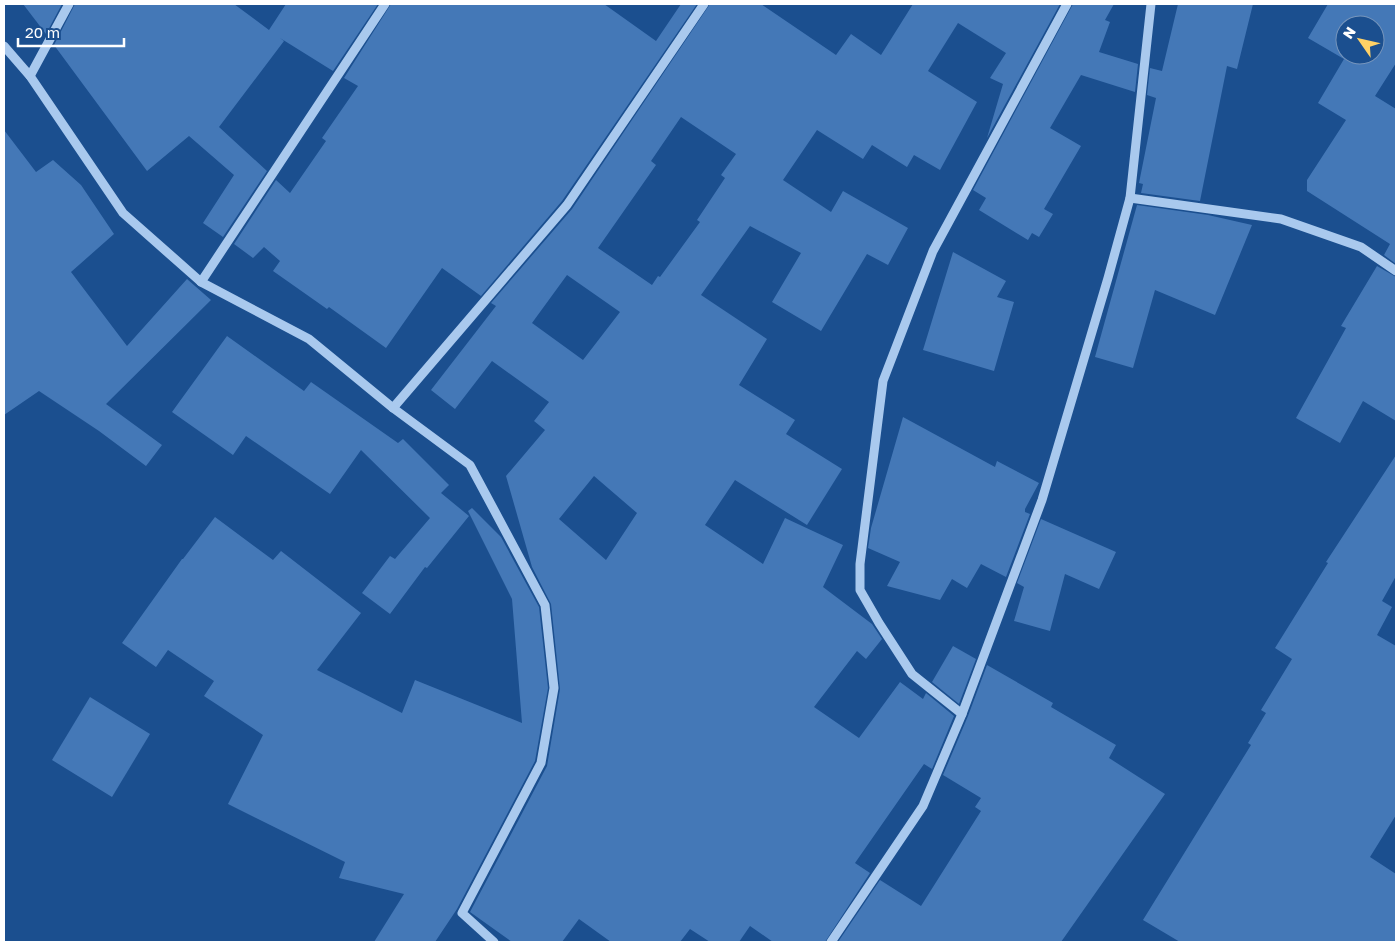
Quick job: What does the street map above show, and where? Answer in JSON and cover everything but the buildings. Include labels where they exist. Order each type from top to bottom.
[{"type":"street","points":[[30,76],[69,4]]},
{"type":"street","points":[[201,282],[385,4]]},
{"type":"street","points":[[393,408],[567,205],[704,4]]},
{"type":"street","points":[[962,714],[912,674],[860,590],[860,564],[883,381],[933,251],[1067,4]]},
{"type":"street","points":[[831,942],[924,806],[962,714],[1042,500],[1130,198],[1151,4]]},
{"type":"street","points":[[4,46],[30,76],[123,213],[201,282],[309,339],[393,408],[470,465],[546,605],[554,688],[541,763],[462,913],[494,942]]},
{"type":"street","points":[[1130,198],[1281,219],[1361,247],[1396,271]]}]
